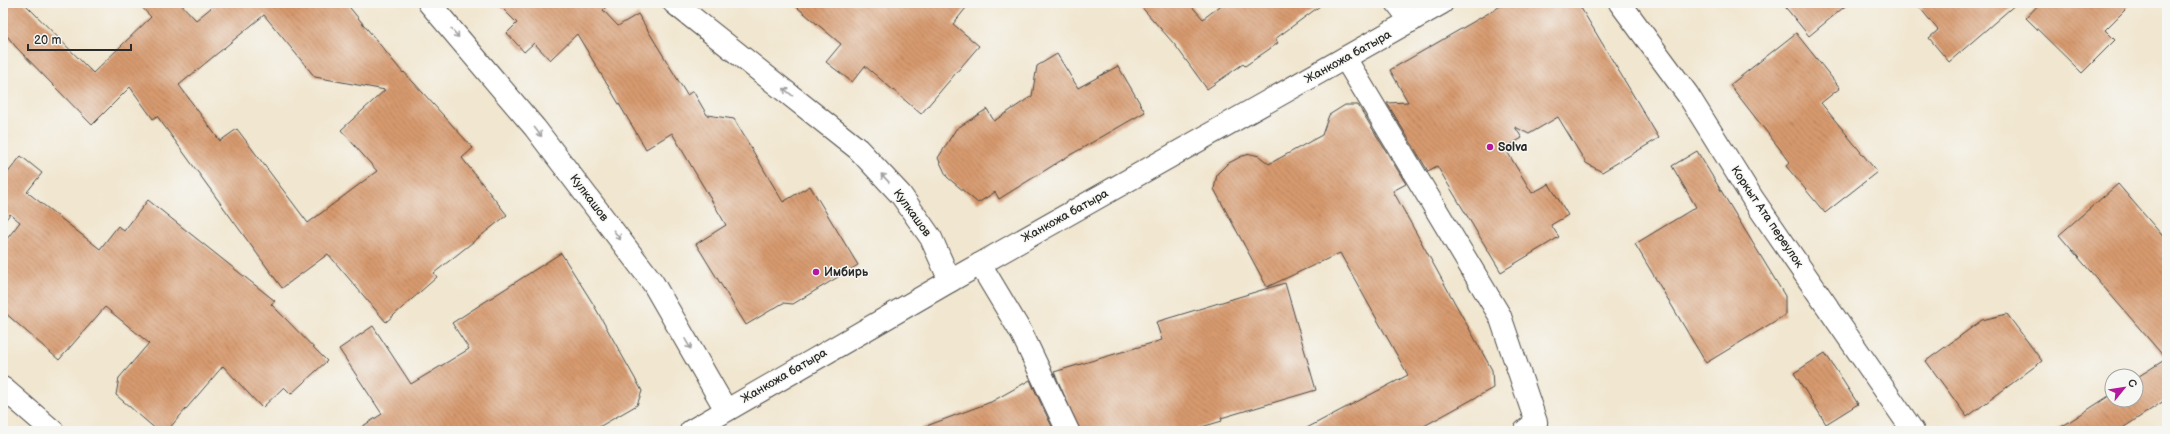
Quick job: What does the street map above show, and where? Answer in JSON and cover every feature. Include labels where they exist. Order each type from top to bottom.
[{"type":"street","name":"Кулкашов","points":[[429,3],[535,128],[653,283],[726,410]]},
{"type":"street","name":"Кулкашов","points":[[674,3],[858,149],[902,195],[931,238],[950,281]]},
{"type":"street","points":[[1397,3],[1411,21]]},
{"type":"street","name":"Жанкожа батыра","points":[[691,431],[950,281],[1442,3]]},
{"type":"street","name":"Коркыт Ата переулок","points":[[1620,3],[1688,95],[1754,199],[1913,431]]},
{"type":"street","points":[[1345,58],[1500,316],[1536,422],[1526,431]]},
{"type":"street","points":[[980,264],[1022,334],[1068,431]]},
{"type":"street","points":[[3,388],[53,431]]},
{"type":"building","points":[[3,3],[24,3],[93,73],[151,17],[138,3],[180,3],[196,20],[217,3],[346,3],[403,73],[404,72],[473,148],[462,158],[507,215],[434,273],[437,277],[386,322],[328,254],[282,288],[157,116],[153,119],[130,87],[92,125],[16,47],[3,31]],"holes":[[[264,15],[315,77],[385,90],[341,130],[377,171],[308,223],[237,129],[220,141],[179,85]]]},
{"type":"building","points":[[497,3],[610,3],[603,10],[618,26],[638,14],[687,95],[693,91],[707,115],[734,119],[783,202],[810,186],[858,265],[793,304],[783,303],[746,325],[696,244],[726,225],[672,133],[646,149],[577,34],[550,60],[534,43],[524,52],[507,33],[517,23]]},
{"type":"building","points":[[792,3],[970,3],[953,24],[979,46],[921,114],[865,66],[852,82],[826,62],[841,44]]},
{"type":"building","points":[[1138,3],[1189,3],[1203,19],[1224,3],[1324,3],[1275,39],[1278,43],[1245,66],[1243,64],[1207,89],[1175,45]]},
{"type":"building","points":[[1506,3],[1578,3],[1659,138],[1602,172],[1586,163],[1558,117],[1529,134],[1515,127],[1522,138],[1505,148],[1532,193],[1549,184],[1568,215],[1551,225],[1559,237],[1501,272],[1437,166],[1428,171],[1387,103],[1408,102],[1390,70]]},
{"type":"building","points":[[1782,3],[1849,3],[1809,36]]},
{"type":"building","points":[[1916,3],[2017,3],[1949,62],[1929,38],[1938,30]]},
{"type":"building","points":[[2040,3],[2132,3],[2105,30],[2115,40],[2082,73],[2026,18]]},
{"type":"building","points":[[1796,33],[1840,88],[1821,103],[1877,172],[1825,213],[1786,166],[1790,162],[1730,85]]},
{"type":"building","points":[[1057,54],[1078,88],[1118,66],[1145,112],[1065,158],[999,199],[995,192],[978,203],[947,177],[938,158],[956,129],[987,109],[994,121],[1032,96],[1037,66]]},
{"type":"building","points":[[1345,105],[1358,105],[1406,184],[1393,191],[1492,370],[1493,388],[1415,431],[1301,431],[1408,375],[1340,253],[1267,287],[1214,189],[1217,174],[1227,164],[1242,156],[1251,154],[1259,156],[1269,164],[1322,135],[1329,115]]},
{"type":"building","points":[[1697,151],[1785,296],[1785,315],[1706,363],[1635,244],[1696,207],[1672,166]]},
{"type":"building","points":[[21,156],[42,173],[27,192],[100,249],[118,226],[124,231],[148,200],[275,301],[271,304],[327,361],[291,394],[284,387],[262,408],[223,366],[167,431],[158,431],[116,395],[119,378],[149,343],[105,307],[59,360],[3,311],[3,244],[20,222],[10,214],[3,223],[3,173],[6,175]]},
{"type":"building","points":[[2118,184],[2167,241],[2167,399],[2118,431],[2055,431],[2104,399],[2104,408],[2144,408],[2144,373],[2166,359],[2059,235]]},
{"type":"building","points":[[561,253],[592,302],[642,391],[637,405],[592,431],[355,431],[382,414],[339,349],[373,326],[411,384],[469,349],[452,323]]},
{"type":"building","points":[[1285,283],[1316,390],[1221,418],[1222,421],[1188,431],[1080,431],[1054,372],[1162,340],[1156,322]]},
{"type":"building","points":[[2007,314],[2042,361],[1967,417],[1926,361],[1982,320]]},
{"type":"building","points":[[1825,353],[1858,404],[1826,424],[1794,373]]},
{"type":"building","points":[[1030,380],[1054,431],[922,431],[921,428],[991,402]]},
{"type":"place","name":"Solva","points":[[1490,147]]},
{"type":"place","name":"Имбирь","points":[[816,272]]}]
